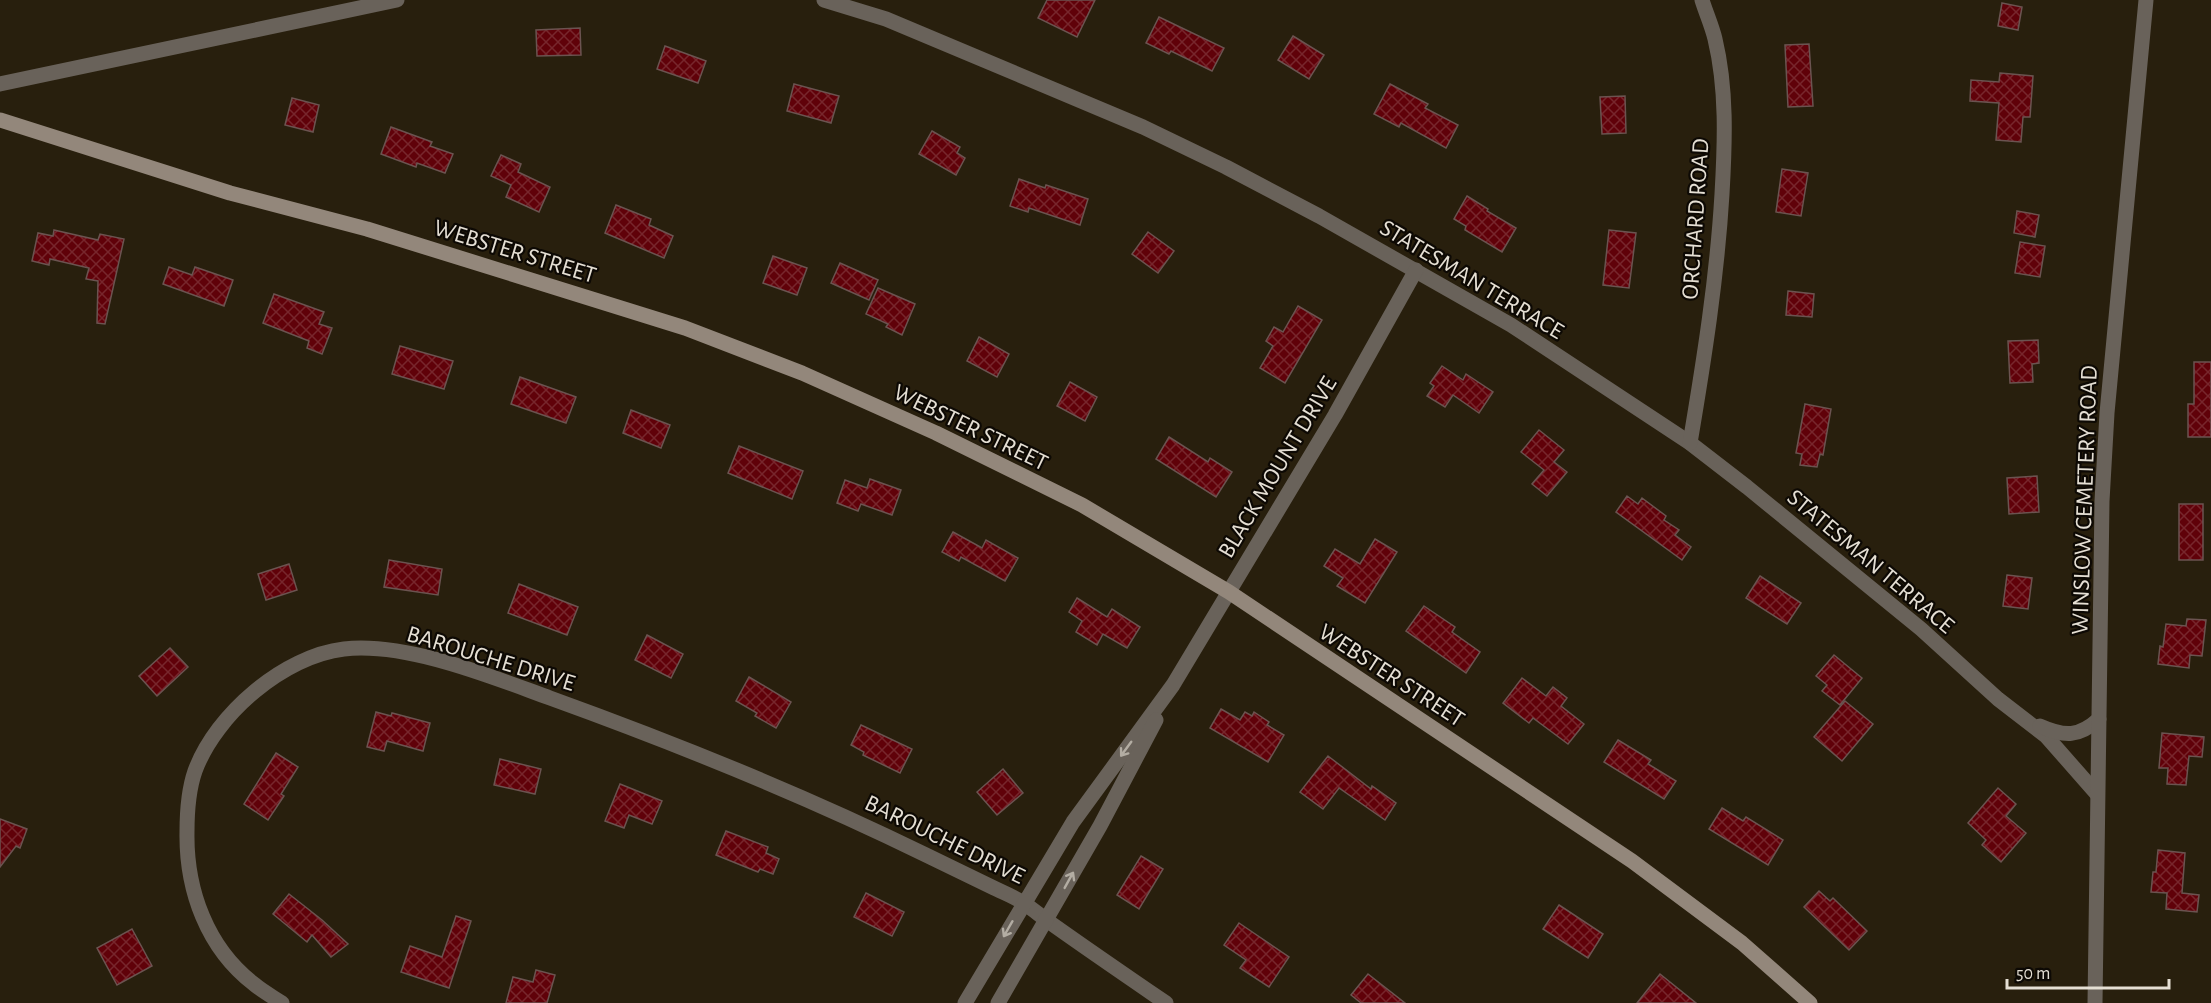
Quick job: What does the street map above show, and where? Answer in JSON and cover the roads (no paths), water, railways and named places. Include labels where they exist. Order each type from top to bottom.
[{"type":"street","points":[[0,84],[397,0]]},
{"type":"street","name":"STATESMAN TERRACE","points":[[824,0],[886,20],[1143,127],[1236,173],[1416,270],[1511,326],[1690,443],[1747,487],[1921,629],[1998,699],[2046,736],[2097,794]]},
{"type":"street","name":"ORCHARD ROAD","points":[[1690,443],[1710,324],[1725,151],[1724,91],[1715,38],[1702,0]]},
{"type":"street","name":"WINSLOW CEMETERY ROAD","points":[[2094,1003],[2102,501],[2106,424],[2146,0]]},
{"type":"street","name":"WEBSTER STREET","points":[[0,120],[230,193],[367,229],[469,260],[706,336],[802,373],[947,438],[1082,505],[1229,592],[1632,861],[1742,943],[1810,1003]]},
{"type":"street","name":"BLACK MOUNT DRIVE","points":[[998,1003],[1047,921],[1132,767],[1173,685],[1335,416],[1416,270]]},
{"type":"street","name":"BAROUCHE DRIVE","points":[[282,1003],[252,983],[230,961],[204,923],[190,876],[187,844],[188,804],[196,770],[210,743],[245,698],[267,681],[314,656],[343,649],[402,652],[451,665],[514,685],[697,752],[861,823],[1024,903],[1166,1003]]},
{"type":"street","name":"BLACK MOUNT DRIVE","points":[[965,1003],[1073,822],[1173,685]]},
{"type":"street","name":"STATESMAN TERRACE","points":[[2024,719],[2066,735],[2084,731],[2099,719]]}]
